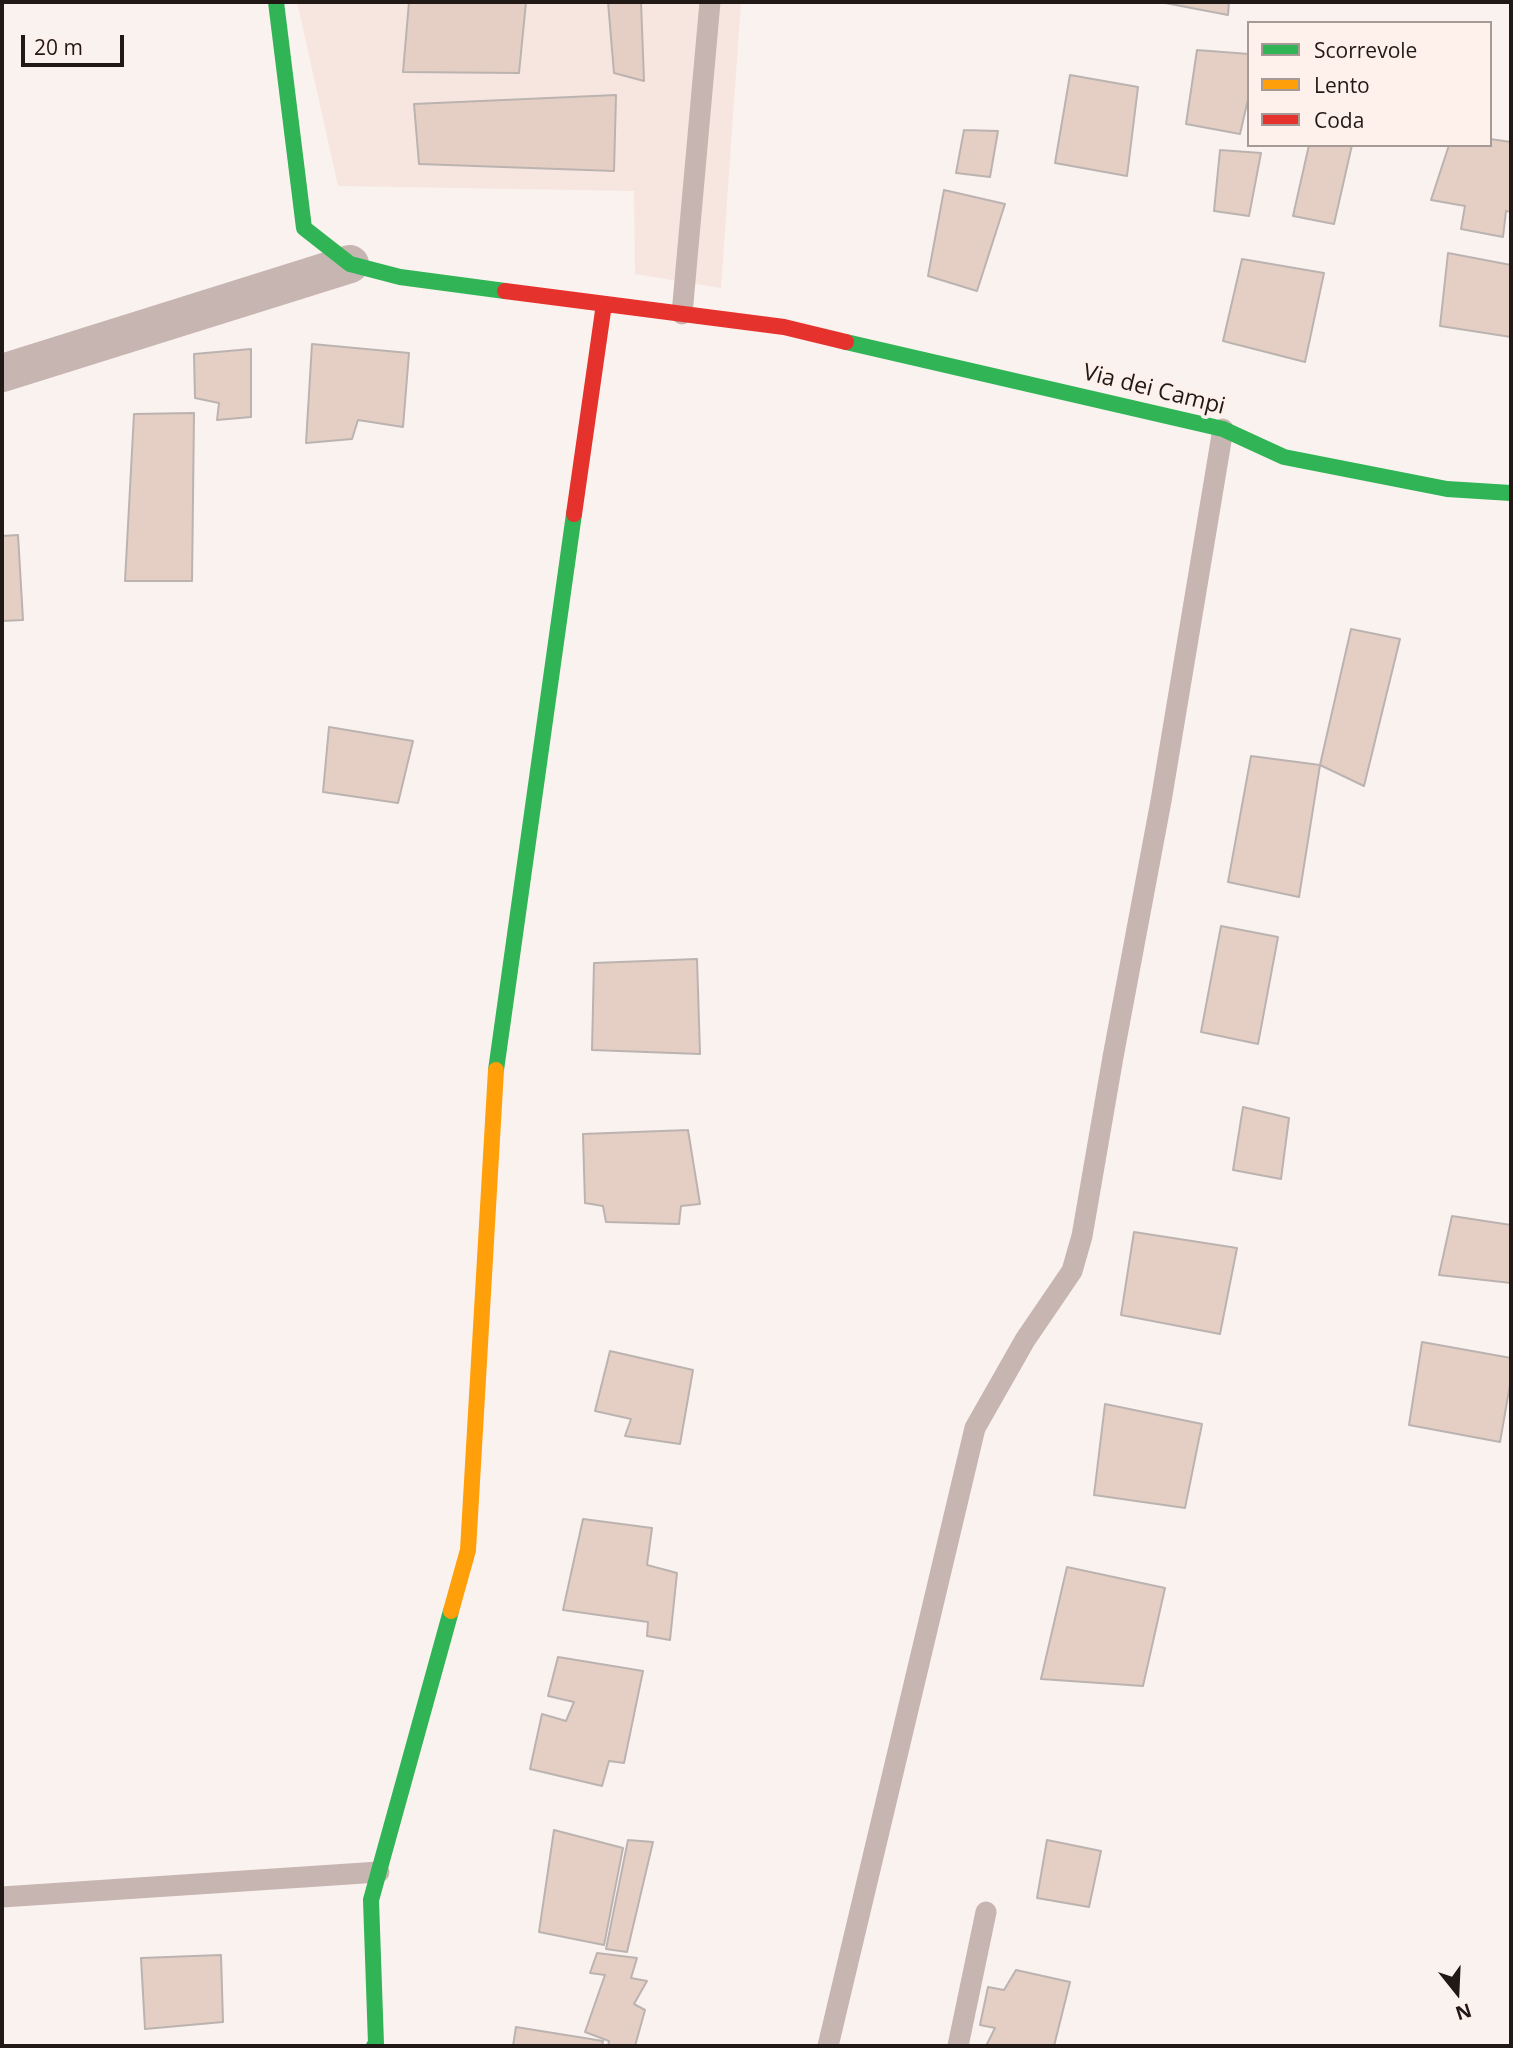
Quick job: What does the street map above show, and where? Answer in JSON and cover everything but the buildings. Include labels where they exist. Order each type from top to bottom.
[{"type":"street","points":[[276,2],[304,228],[351,264]]},
{"type":"street","points":[[2,373],[351,264]]},
{"type":"street","name":"Via dei Campi","points":[[351,264],[400,277],[784,327],[1223,429],[1284,457],[1447,489],[1511,494]]},
{"type":"street","points":[[376,2045],[371,1900],[468,1550],[497,1051],[604,304]]},
{"type":"lane","points":[[682,314],[710,2]]},
{"type":"lane","points":[[828,2046],[975,1428],[1025,1340],[1072,1271],[1082,1236],[1161,801],[1223,429]]},
{"type":"lane","points":[[2,1896],[379,1872]]},
{"type":"lane","points":[[958,2046],[986,1912]]},
{"type":"shaded area","points":[[297,2],[741,2],[721,288],[635,274],[634,191],[338,186]]},
{"type":"traffic: fast","points":[[276,2],[304,228],[350,264],[400,277],[505,291]]},
{"type":"traffic: fast","points":[[846,342],[1223,429],[1284,457],[1447,489],[1511,493]]},
{"type":"traffic: fast","points":[[496,1070],[574,514]]},
{"type":"traffic: fast","points":[[374,2046],[371,1900],[451,1611]]},
{"type":"traffic: slow","points":[[451,1611],[468,1550],[496,1070]]},
{"type":"traffic: jam","points":[[505,291],[784,327],[846,342]]},
{"type":"traffic: jam","points":[[574,514],[604,304]]}]
